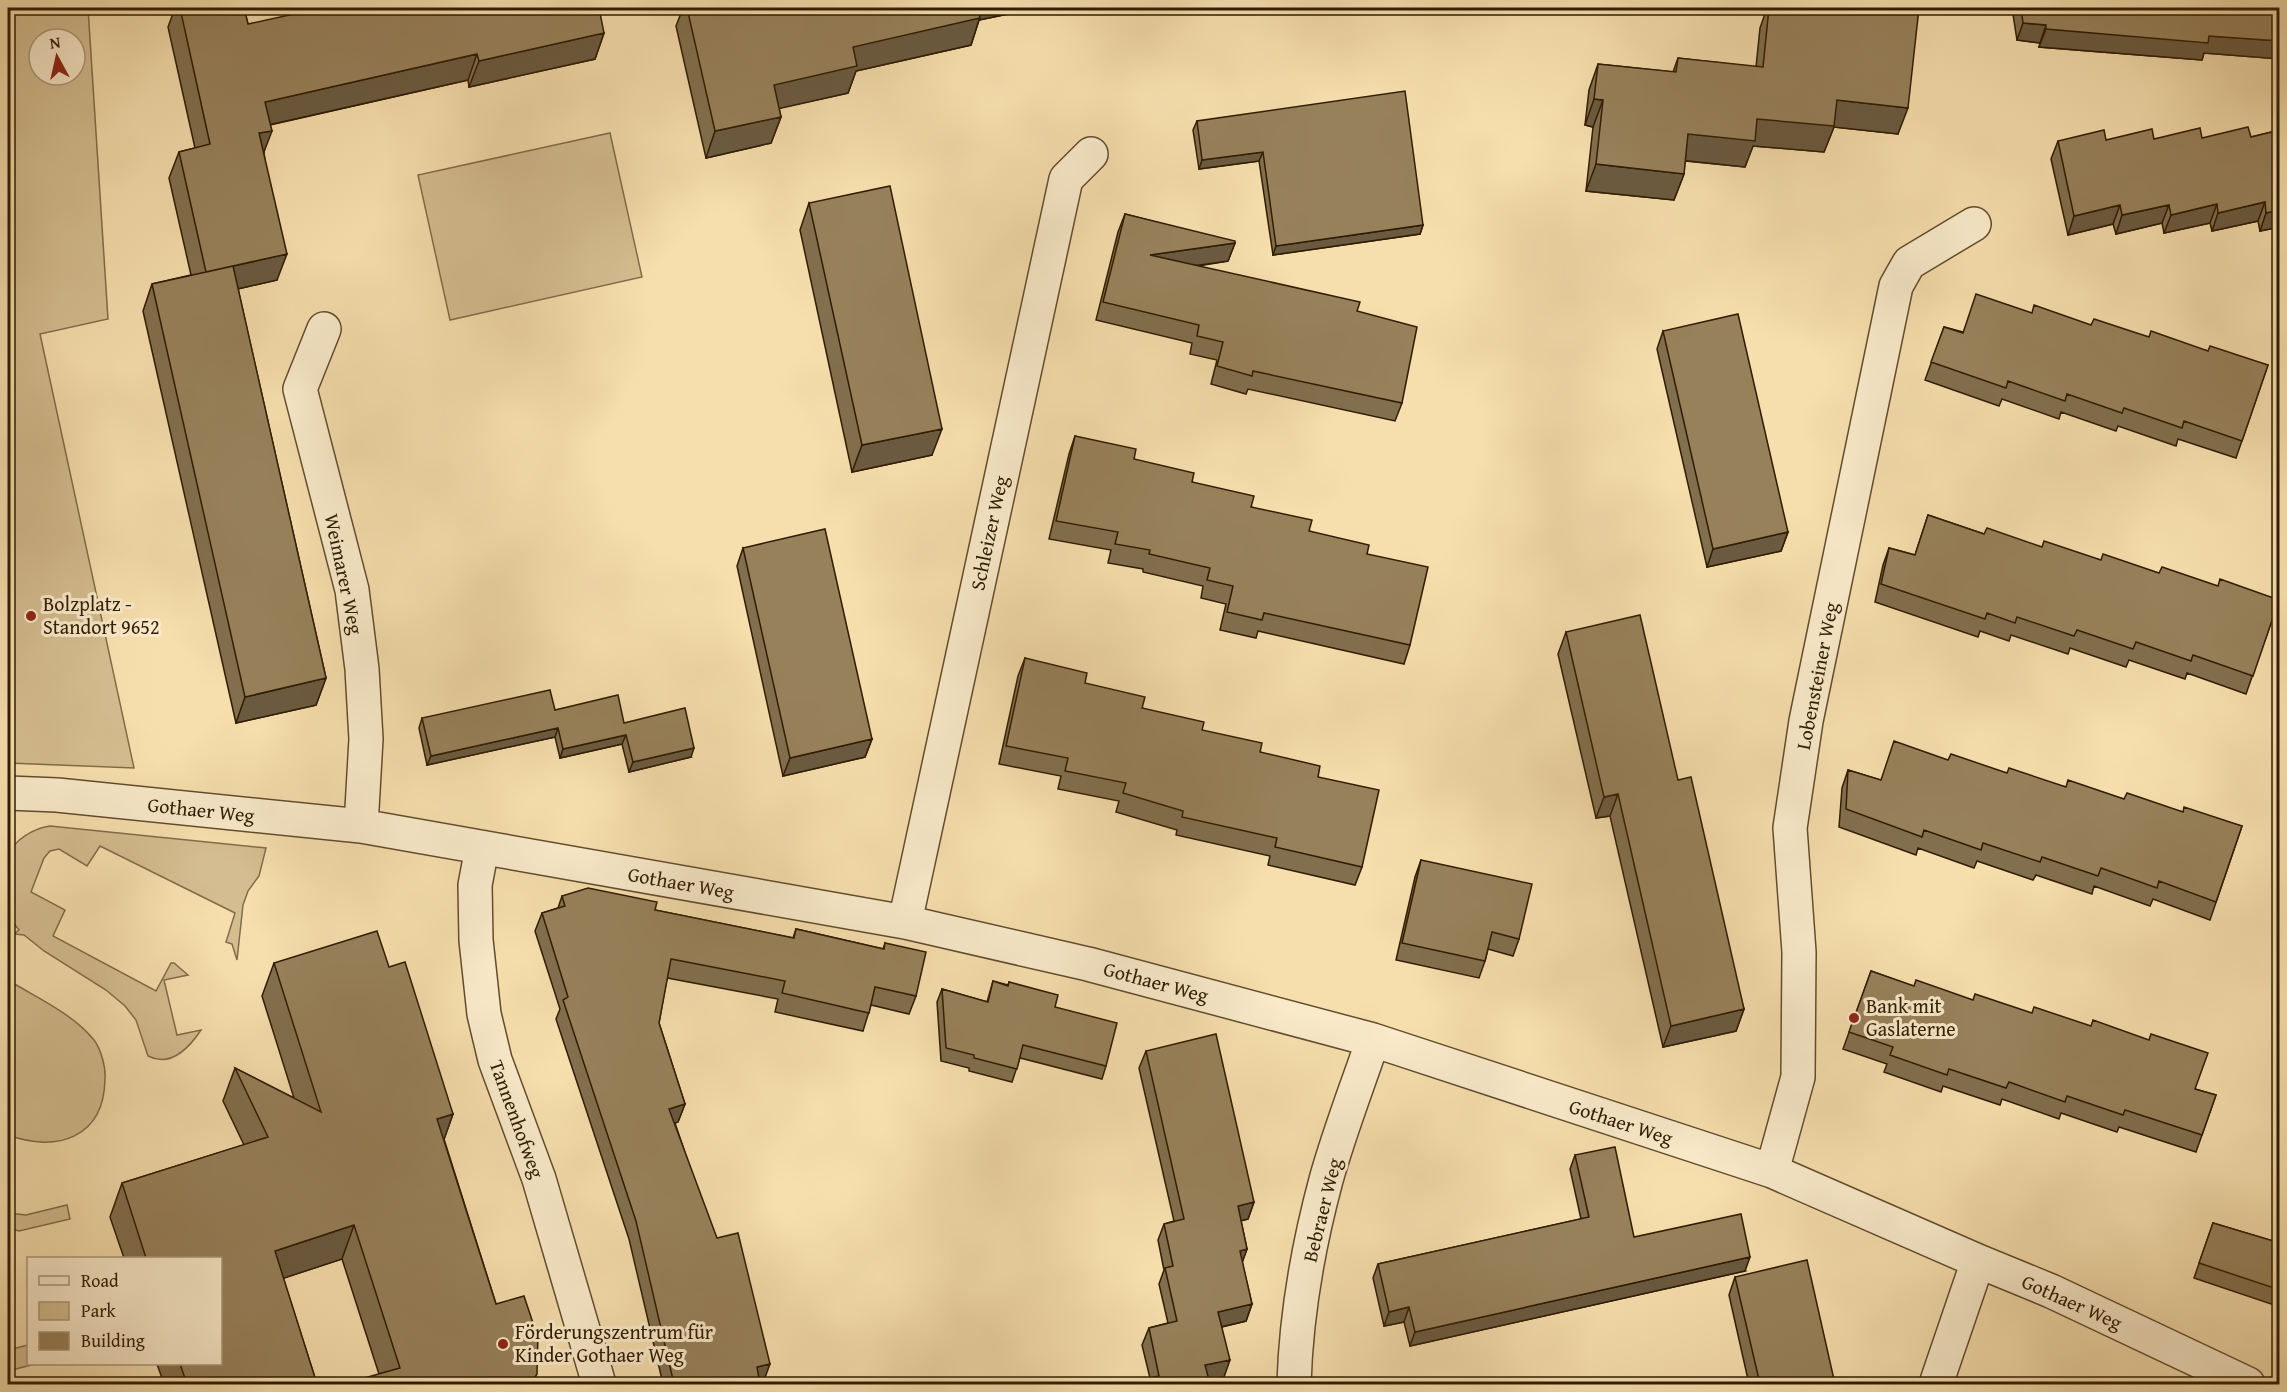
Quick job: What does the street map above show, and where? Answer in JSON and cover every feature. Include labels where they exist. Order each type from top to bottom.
[{"type":"street","name":"Schleizer Weg","points":[[906,922],[1065,179],[1091,154]]},
{"type":"street","name":"Lobensteiner Weg","points":[[1772,1171],[1798,1077],[1799,952],[1790,828],[1806,721],[1896,286],[1908,263],[1974,224]]},
{"type":"street","name":"Weimarer Weg","points":[[324,329],[300,389],[352,590],[363,669],[366,739],[361,826]]},
{"type":"street","name":"Gothaer Weg","points":[[8,793],[57,795],[361,826],[906,922],[1088,964],[1372,1040],[1772,1171],[1978,1262],[2050,1291],[2248,1384]]},
{"type":"street","name":"Tannenhofweg","points":[[482,848],[475,885],[476,940],[484,1014],[495,1060],[539,1179],[599,1384]]},
{"type":"street","name":"Bebraer Weg","points":[[1294,1384],[1296,1341],[1312,1236],[1327,1179],[1372,1040]]},
{"type":"street","points":[[1936,1384],[1978,1262]]},
{"type":"green space","points":[[8,8],[88,8],[108,319],[40,334],[134,768],[8,763]]},
{"type":"green space","points":[[610,133],[642,277],[450,320],[418,175]]},
{"type":"green space","points":[[50,826],[266,848],[259,876],[248,891],[243,905],[237,960],[232,944],[226,942],[235,913],[100,846],[87,866],[59,849],[50,851],[44,858],[31,892],[65,910],[53,936],[156,991],[171,963],[188,975],[164,980],[177,1035],[201,1030],[185,1049],[172,1058],[164,1060],[148,1056],[136,1020],[125,1006],[106,990],[44,951],[24,935],[14,934],[19,930],[8,916],[8,855],[15,844],[25,836]]},
{"type":"green space","points":[[8,980],[75,1022],[85,1030],[99,1048],[105,1075],[103,1099],[96,1115],[87,1127],[74,1136],[60,1141],[44,1142],[8,1135]]},
{"type":"green space","points":[[67,1205],[70,1219],[19,1231],[8,1228],[8,1213],[26,1215]]},
{"type":"green space","points":[[27,1345],[27,1365],[31,1365],[8,1371],[8,1350]]},
{"type":"building","points":[[180,8],[244,8],[248,24],[321,8],[599,8],[604,33],[479,61],[477,54],[265,102],[272,131],[259,133],[287,254],[206,272],[179,152],[210,144]]},
{"type":"building","points":[[687,8],[978,8],[980,18],[853,47],[857,66],[774,85],[781,117],[715,131]]},
{"type":"building","points":[[1769,8],[1843,10],[1844,8],[1919,8],[1908,108],[1837,100],[1834,126],[1757,119],[1755,141],[1688,134],[1684,174],[1596,164],[1603,100],[1594,99],[1598,64],[1676,72],[1678,58],[1763,67]]},
{"type":"building","points":[[2021,8],[2280,8],[2280,41],[2209,36],[2208,43],[2046,29],[2046,25],[2023,23]]},
{"type":"building","points":[[1405,91],[1423,225],[1276,246],[1263,152],[1202,160],[1197,121]]},
{"type":"building","points":[[2248,127],[2251,137],[2280,130],[2280,210],[2266,213],[2265,202],[2218,213],[2217,204],[2171,215],[2169,205],[2122,215],[2120,205],[2074,216],[2058,141],[2104,130],[2106,140],[2152,129],[2154,139],[2200,128],[2202,138]]},
{"type":"building","points":[[890,186],[942,429],[862,445],[809,203]]},
{"type":"building","points":[[1125,214],[1235,241],[1235,243],[1150,255],[1360,302],[1357,311],[1417,327],[1402,403],[1253,371],[1252,376],[1217,366],[1223,342],[1197,336],[1199,325],[1103,302]]},
{"type":"building","points":[[233,266],[326,678],[245,697],[152,284]]},
{"type":"building","points":[[1976,294],[2032,313],[2034,305],[2091,325],[2094,319],[2149,337],[2151,331],[2208,351],[2210,346],[2268,365],[2242,441],[2184,421],[2182,428],[2124,408],[2122,413],[2067,394],[2065,401],[2008,381],[2006,388],[1931,362],[1944,327],[1963,333]]},
{"type":"building","points":[[1738,314],[1788,532],[1713,549],[1663,331]]},
{"type":"building","points":[[1075,436],[1136,449],[1134,459],[1194,473],[1192,482],[1254,496],[1251,507],[1312,520],[1309,531],[1369,545],[1367,554],[1428,567],[1410,645],[1264,613],[1262,620],[1227,612],[1233,586],[1207,580],[1210,568],[1149,554],[1150,550],[1115,544],[1118,532],[1056,521]]},
{"type":"building","points":[[1928,515],[1984,534],[1987,528],[2042,547],[2044,541],[2101,560],[2103,554],[2159,573],[2162,567],[2218,586],[2220,579],[2279,600],[2253,676],[2193,655],[2191,661],[2136,642],[2133,649],[2077,630],[2074,636],[2017,617],[2015,623],[1987,613],[1985,619],[1881,584],[1889,548],[1915,555]]},
{"type":"building","points":[[825,529],[872,739],[790,758],[743,548]]},
{"type":"building","points":[[1640,615],[1678,780],[1691,777],[1744,1009],[1671,1026],[1618,794],[1604,797],[1566,632]]},
{"type":"building","points":[[1025,658],[1087,673],[1085,683],[1145,697],[1142,708],[1204,722],[1202,730],[1262,743],[1260,752],[1320,766],[1318,777],[1379,790],[1362,867],[1275,847],[1277,838],[1182,817],[1183,811],[1123,793],[1126,783],[1065,771],[1068,758],[1006,746]]},
{"type":"building","points":[[550,690],[555,710],[618,695],[624,723],[685,708],[694,748],[633,762],[626,735],[563,749],[558,728],[431,756],[422,718]]},
{"type":"building","points":[[1894,741],[1948,760],[1951,754],[2007,773],[2009,768],[2066,787],[2068,780],[2124,799],[2127,793],[2183,812],[2184,807],[2242,826],[2216,902],[2159,881],[2157,888],[2101,868],[2098,876],[2042,857],[2040,862],[1983,843],[1981,850],[1924,830],[1922,837],[1846,809],[1848,770],[1881,780]]},
{"type":"building","points":[[1421,860],[1532,884],[1519,939],[1492,932],[1485,961],[1402,943]]},
{"type":"building","points":[[588,888],[657,902],[655,910],[794,938],[796,929],[884,949],[885,943],[926,952],[916,996],[875,987],[869,1013],[782,993],[785,981],[671,959],[659,1023],[685,1104],[669,1109],[717,1238],[738,1233],[770,1364],[757,1367],[760,1384],[674,1384],[636,1221],[563,1000],[568,997],[542,913],[565,906],[562,896]]},
{"type":"building","points":[[377,931],[389,967],[405,962],[453,1114],[437,1119],[496,1304],[524,1296],[538,1332],[537,1374],[531,1384],[343,1384],[400,1368],[354,1225],[275,1251],[317,1384],[187,1384],[180,1365],[222,1365],[222,1257],[146,1257],[122,1183],[268,1137],[235,1068],[321,1112],[274,963]]},
{"type":"building","points":[[1871,971],[1914,986],[1916,980],[1973,1000],[1975,994],[2032,1013],[2034,1007],[2091,1026],[2093,1020],[2149,1040],[2151,1034],[2208,1053],[2195,1089],[2216,1095],[2202,1135],[2125,1110],[2123,1115],[2067,1096],[2065,1102],[2009,1082],[2006,1088],[1949,1069],[1947,1075],[1890,1055],[1893,1047],[1849,1032]]},
{"type":"building","points":[[993,981],[1008,986],[1009,982],[1058,995],[1055,1007],[1117,1023],[1106,1066],[1023,1045],[1017,1069],[946,1048],[942,989],[988,1002]]},
{"type":"building","points":[[1216,1034],[1254,1202],[1238,1206],[1247,1249],[1240,1251],[1252,1304],[1218,1312],[1230,1360],[1205,1365],[1210,1384],[1135,1384],[1135,1381],[1159,1376],[1149,1328],[1177,1321],[1165,1268],[1173,1266],[1164,1224],[1184,1219],[1146,1051]]},
{"type":"building","points":[[1615,1147],[1634,1237],[1741,1214],[1750,1257],[1415,1332],[1409,1307],[1389,1312],[1378,1264],[1589,1217],[1575,1155]]},
{"type":"building","points":[[2213,1223],[2280,1243],[2280,1290],[2199,1263]]},
{"type":"building","points":[[1807,1260],[1835,1384],[1760,1384],[1735,1277]]},
{"type":"place","name":"Bolzplatz - Standort 9652","points":[[31,616]]},
{"type":"place","name":"Bank mit Gaslaterne","points":[[1854,1018]]},
{"type":"place","name":"Förderungszentrum für Kinder Gothaer Weg","points":[[503,1344]]}]
